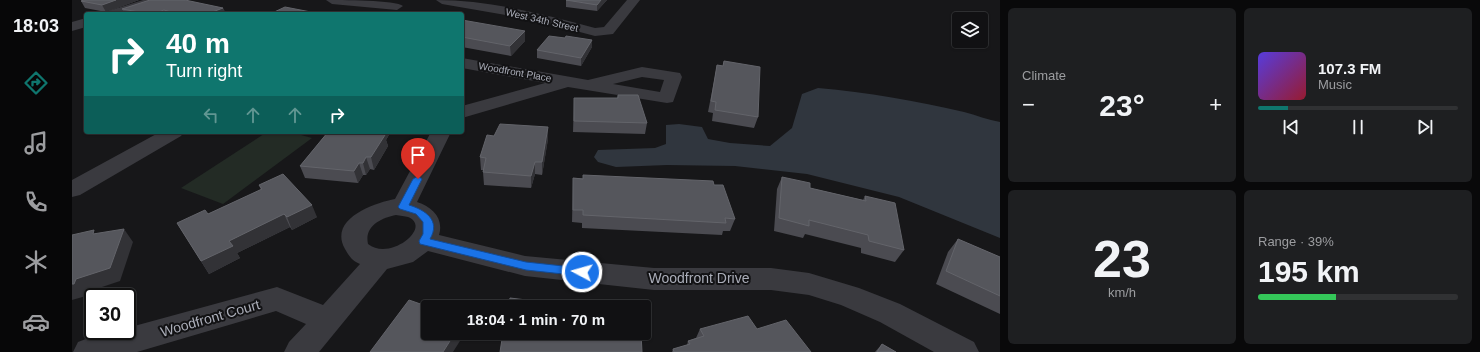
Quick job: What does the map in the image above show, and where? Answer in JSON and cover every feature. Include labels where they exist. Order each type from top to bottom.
[{"type":"street","points":[[119,12],[156,0]]},
{"type":"street","points":[[332,0],[402,3]]},
{"type":"street","name":"West 34th Street","points":[[442,0],[535,16],[595,32],[608,31],[634,0]]},
{"type":"street","points":[[386,12],[402,3]]},
{"type":"street","points":[[72,27],[84,23]]},
{"type":"street","name":"Woodfront Place","points":[[464,63],[664,98],[667,98],[674,77],[642,72],[589,85]]},
{"type":"street","name":"Woodfront Place","points":[[464,111],[567,82]]},
{"type":"street","points":[[72,190],[170,134]]},
{"type":"street","points":[[403,207],[440,134]]},
{"type":"street","points":[[403,207],[419,211],[428,221],[428,234],[424,241],[416,249],[405,255],[380,259],[366,256],[361,252],[355,243],[356,232],[362,222],[374,213],[389,208],[403,207]]},
{"type":"street","name":"Woodfront Drive","points":[[424,241],[526,266],[654,279],[771,279],[809,284],[849,296],[890,313],[963,352]]},
{"type":"street","points":[[300,352],[380,259]]},
{"type":"street","name":"Woodfront Court","points":[[89,352],[277,299],[328,320]]},
{"type":"shaded area","points":[[818,88],[873,94],[964,112],[1000,122],[1000,238],[899,197],[807,174],[735,166],[667,165],[616,167],[598,162],[594,157],[598,150],[655,148],[666,144],[666,125],[679,124],[702,127],[708,139],[730,143],[770,146],[792,128],[802,94]]},
{"type":"shaded area","points":[[264,134],[297,134],[312,138],[223,204],[181,188]]},
{"type":"building","points":[[116,0],[102,5],[81,1]]},
{"type":"building","points":[[150,0],[185,0],[223,8],[212,12],[171,12],[164,10],[159,12],[139,12],[122,9]]},
{"type":"building","points":[[566,0],[601,0],[597,5]]},
{"type":"building","points":[[285,7],[311,12],[274,12]]},
{"type":"building","points":[[464,20],[525,31],[510,46],[464,37]]},
{"type":"building","points":[[549,36],[565,38],[566,36],[592,40],[581,58],[537,50]]},
{"type":"building","points":[[724,61],[760,67],[758,117],[715,110],[716,102],[711,101],[717,65],[723,66]]},
{"type":"building","points":[[618,95],[638,95],[647,123],[574,121],[574,98],[618,98]]},
{"type":"building","points":[[500,124],[548,127],[542,162],[535,162],[531,176],[483,172],[486,158],[480,157],[487,135],[494,136]]},
{"type":"building","points":[[326,134],[385,135],[371,157],[366,157],[363,163],[359,163],[354,171],[300,166]]},
{"type":"building","points":[[283,174],[312,205],[287,217],[284,214],[229,241],[233,246],[201,261],[177,223],[205,210],[208,214],[262,189],[259,185]]},
{"type":"building","points":[[583,175],[713,181],[714,185],[723,185],[735,219],[725,218],[726,223],[583,215],[583,210],[573,210],[573,178],[583,179]]},
{"type":"building","points":[[782,177],[810,183],[810,188],[866,201],[865,196],[895,203],[904,250],[869,241],[868,235],[809,220],[809,226],[779,218]]},
{"type":"building","points":[[124,229],[110,268],[76,279],[74,284],[72,284],[72,235],[94,230],[93,234]]},
{"type":"building","points":[[958,239],[1000,257],[1000,296],[946,271]]},
{"type":"building","points":[[510,298],[526,300],[510,300]]},
{"type":"building","points":[[409,300],[421,304],[421,340],[451,340],[443,352],[370,352]]},
{"type":"building","points":[[748,316],[757,329],[786,320],[811,352],[674,352],[673,349],[690,344],[688,341],[704,336],[700,329]]},
{"type":"building","points":[[502,340],[641,340],[642,352],[500,352]]},
{"type":"building","points":[[882,344],[896,352],[877,352]]},
{"type":"route","points":[[418,179],[403,207],[412,208],[419,211],[428,221],[428,234],[424,241],[526,266],[582,272]]}]
